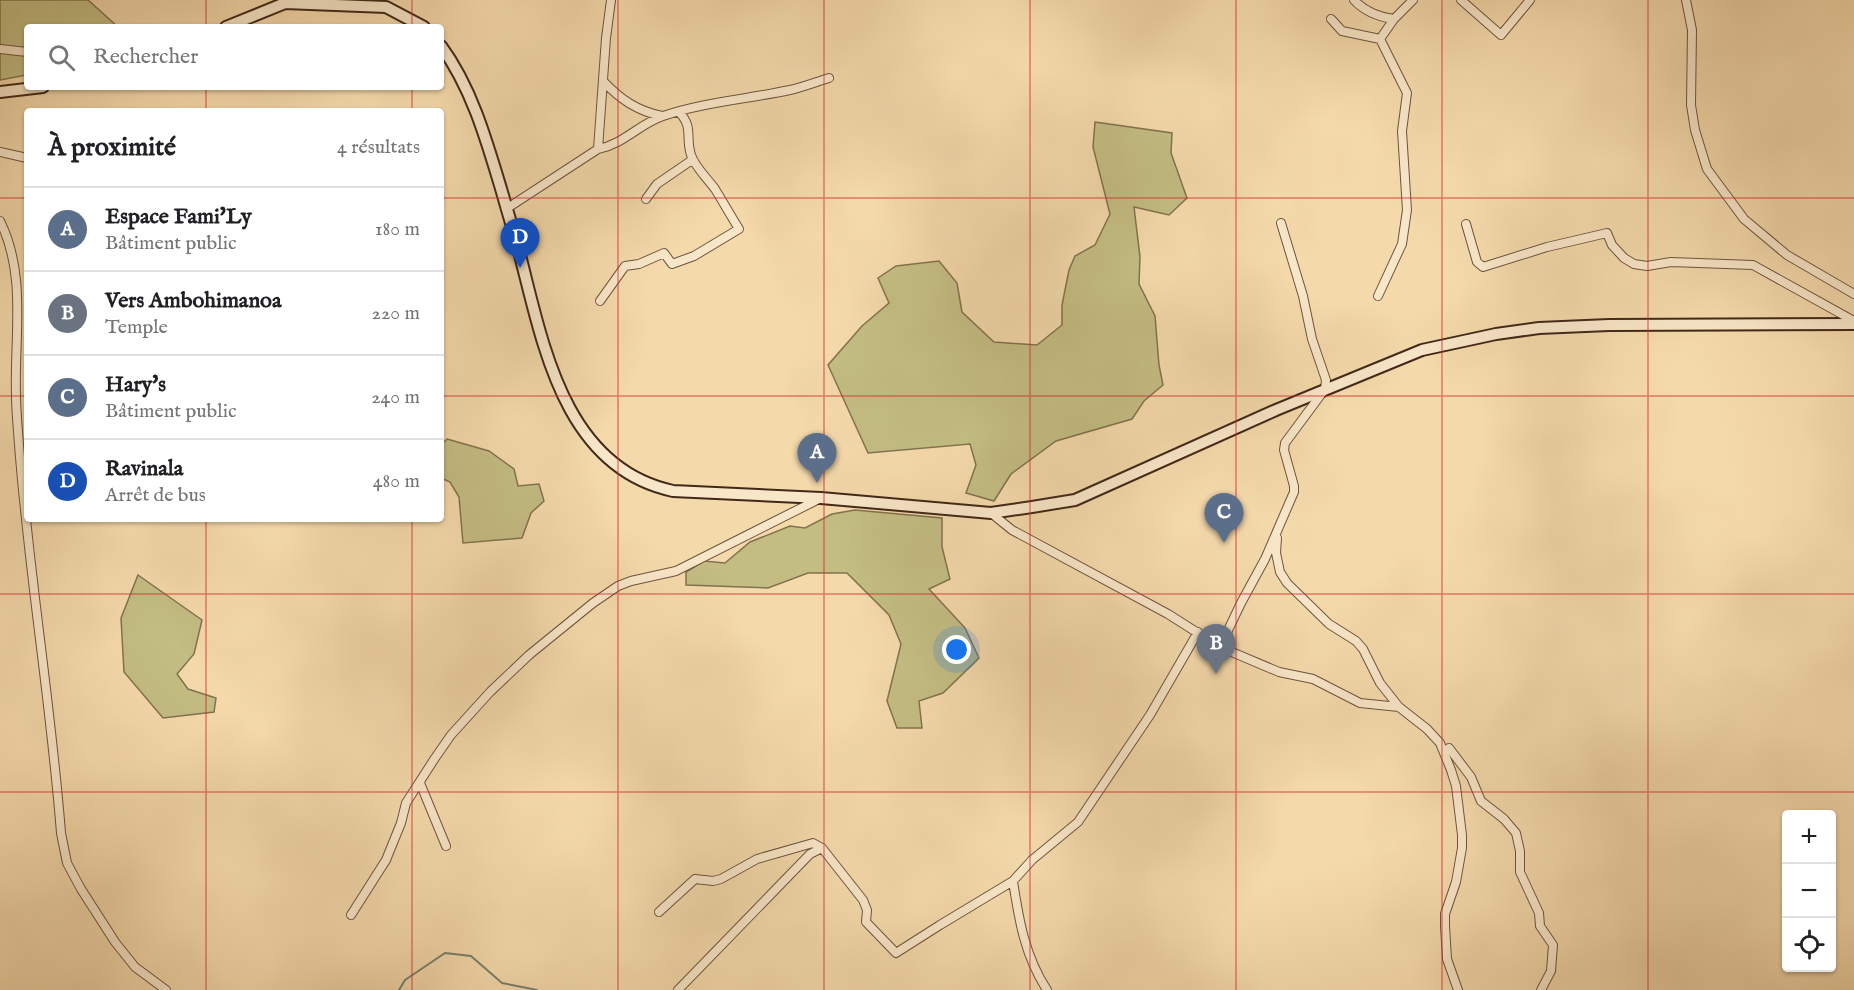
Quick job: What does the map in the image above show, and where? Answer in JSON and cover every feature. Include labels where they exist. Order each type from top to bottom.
[{"type":"main road","points":[[233,24],[286,2],[386,7],[418,24]]},
{"type":"main road","points":[[444,51],[462,79],[487,144],[523,266],[533,311],[553,373],[581,427],[612,463],[637,480],[673,491],[821,498],[991,513],[1075,500],[1325,389],[1422,350],[1496,334],[1539,328],[1609,325],[1854,323]]},
{"type":"main road","points":[[0,92],[24,89]]},
{"type":"street","points":[[598,149],[611,0]]},
{"type":"street","points":[[1354,0],[1381,17],[1394,19]]},
{"type":"street","points":[[1380,39],[1394,19],[1413,0]]},
{"type":"street","points":[[1461,0],[1501,35],[1530,0]]},
{"type":"street","points":[[1686,0],[1692,30],[1691,105],[1695,130],[1707,170],[1744,219],[1787,255],[1854,294]]},
{"type":"street","points":[[1331,19],[1342,31],[1380,39]]},
{"type":"street","points":[[1378,296],[1402,244],[1407,210],[1402,131],[1407,93],[1380,39]]},
{"type":"street","points":[[0,49],[24,52]]},
{"type":"street","points":[[506,208],[598,149],[614,146],[662,116],[745,96],[790,90],[829,78]]},
{"type":"street","points":[[603,81],[627,103],[662,116]]},
{"type":"street","points":[[600,301],[625,266],[639,264],[664,253],[672,264],[694,256],[739,229],[716,190],[692,160],[688,147],[687,120],[679,112]]},
{"type":"street","points":[[0,152],[24,157]]},
{"type":"street","points":[[646,199],[657,184],[692,160]]},
{"type":"street","points":[[0,221],[8,236],[15,275],[18,316],[16,395],[24,499]]},
{"type":"street","points":[[1220,647],[1230,623],[1266,559],[1294,492],[1284,450],[1286,442],[1325,389],[1326,380],[1312,339],[1303,296],[1281,223]]},
{"type":"street","points":[[1466,224],[1477,262],[1483,267],[1547,247],[1607,233],[1612,245],[1624,258],[1634,264],[1647,266],[1671,262],[1753,265],[1854,323]]},
{"type":"street","points":[[18,316],[24,320]]},
{"type":"street","points":[[351,915],[386,860],[401,823],[406,803],[451,735],[490,692],[529,655],[593,603],[618,586],[676,571],[821,498]]},
{"type":"street","points":[[991,513],[1012,530],[1198,632],[1220,647],[1251,662],[1279,672],[1313,679],[1360,703],[1399,707]]},
{"type":"street","points":[[26,522],[61,834],[67,863],[81,889],[135,967],[166,990]]},
{"type":"street","points":[[1277,531],[1276,553],[1280,572],[1287,583],[1329,624],[1356,641],[1363,649],[1380,683],[1399,707],[1427,729],[1440,743],[1456,786],[1462,848],[1456,882],[1445,914],[1444,938],[1447,959],[1458,990]]},
{"type":"street","points":[[659,912],[695,879],[713,881],[721,879],[757,859],[813,843],[822,848],[863,900],[867,910],[866,922],[896,954],[1013,882],[1032,860],[1078,822],[1150,715],[1198,632]]},
{"type":"street","points":[[1449,748],[1471,777],[1481,801],[1504,819],[1516,833],[1520,850],[1520,872],[1539,913],[1540,926],[1553,945],[1551,971],[1541,990]]},
{"type":"street","points":[[420,783],[446,846]]},
{"type":"street","points":[[678,990],[810,854],[822,848]]},
{"type":"street","points":[[1013,882],[1022,936],[1029,958],[1047,990]]},
{"type":"shaded area","points":[[0,0],[88,0],[115,24],[24,24],[24,76],[0,80]]},
{"type":"shaded area","points":[[1095,122],[1172,133],[1171,153],[1187,198],[1169,215],[1134,207],[1140,257],[1139,284],[1155,316],[1163,385],[1144,401],[1132,419],[1056,441],[1011,474],[994,501],[966,493],[976,465],[970,444],[868,453],[828,365],[862,326],[889,303],[878,278],[896,266],[939,261],[957,283],[962,312],[994,342],[1037,345],[1062,325],[1062,305],[1069,270],[1075,256],[1095,245],[1110,214],[1093,147]]},
{"type":"shaded area","points":[[447,439],[489,451],[514,469],[518,486],[539,484],[544,501],[531,513],[522,538],[463,543],[459,497],[450,482],[444,479],[444,442]]},
{"type":"shaded area","points":[[855,510],[942,518],[942,547],[950,579],[929,589],[965,628],[979,658],[943,693],[919,701],[922,728],[897,728],[887,701],[901,644],[889,615],[847,573],[808,573],[768,588],[686,585],[686,572],[704,561],[725,563],[750,542],[790,526],[805,528],[832,514]]},
{"type":"shaded area","points":[[138,575],[202,620],[194,654],[177,674],[188,689],[216,698],[214,712],[163,718],[124,672],[121,618]]},
{"type":"waterway","points":[[399,990],[405,980],[445,953],[471,956],[502,983],[537,990]]},
{"type":"place","name":"Ravinala","points":[[520,268]]},
{"type":"place","name":"Espace Fami'Ly","points":[[817,483]]},
{"type":"place","name":"Hary's","points":[[1224,543]]},
{"type":"place","name":"Vers Ambohimanoa","points":[[1216,674]]}]
